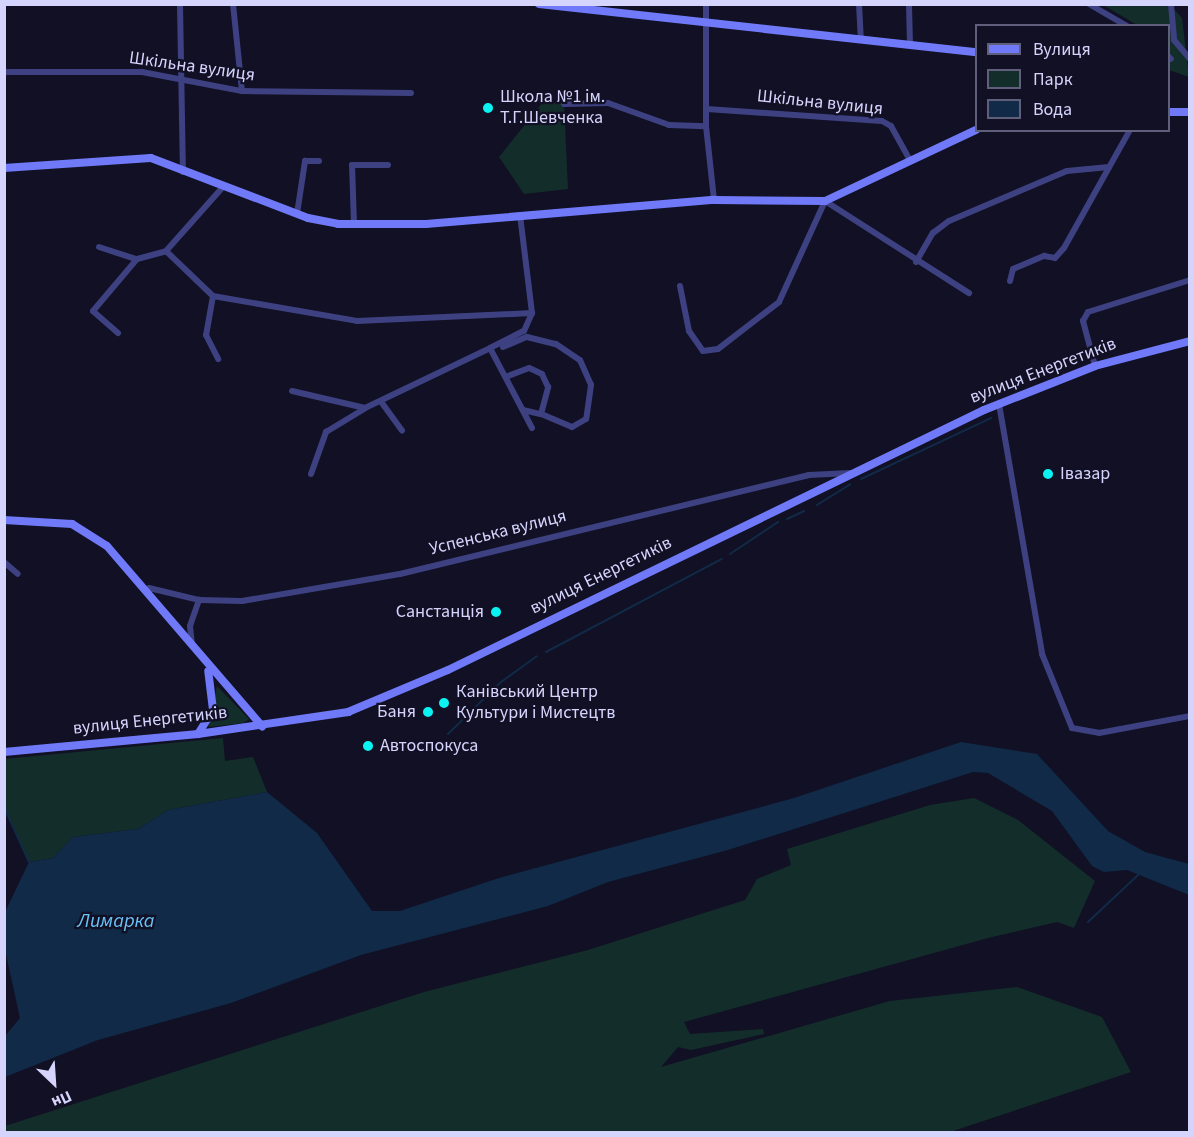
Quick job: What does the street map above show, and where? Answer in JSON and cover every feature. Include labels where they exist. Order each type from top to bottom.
[{"type":"street","points":[[180,4],[183,173]]},
{"type":"street","points":[[233,4],[242,91]]},
{"type":"street","points":[[539,4],[975,52]]},
{"type":"street","points":[[706,4],[704,22],[706,126],[714,200]]},
{"type":"street","points":[[860,4],[861,39]]},
{"type":"street","points":[[909,4],[910,45]]},
{"type":"street","points":[[1089,4],[1124,24]]},
{"type":"street","points":[[1171,4],[1174,40],[1190,59]]},
{"type":"street","name":"Шкільна вулиця","points":[[4,72],[142,72],[242,91],[411,93]]},
{"type":"street","points":[[564,104],[608,103],[669,125],[706,126]]},
{"type":"street","name":"Шкільна вулиця","points":[[707,109],[882,121],[891,126],[910,160]]},
{"type":"street","points":[[1170,112],[1190,112]]},
{"type":"street","points":[[4,168],[131,156],[297,214],[354,224],[426,224],[520,214],[714,200],[825,201],[975,130]]},
{"type":"street","points":[[1010,281],[1013,269],[1044,256],[1055,258],[1064,248],[1129,132]]},
{"type":"street","points":[[297,214],[304,161],[319,161]]},
{"type":"street","points":[[354,224],[352,165],[388,165]]},
{"type":"street","points":[[916,262],[933,233],[949,221],[1067,171],[1109,167]]},
{"type":"street","points":[[99,248],[137,259],[166,251],[221,189]]},
{"type":"street","points":[[825,201],[916,262],[969,293]]},
{"type":"street","points":[[680,286],[689,331],[703,351],[718,349],[779,302],[825,201]]},
{"type":"street","points":[[310,474],[326,432],[365,408],[382,404],[524,331],[532,313],[520,214]]},
{"type":"street","points":[[166,251],[213,296],[357,321],[532,313]]},
{"type":"street","points":[[118,333],[93,311],[137,259]]},
{"type":"street","points":[[1095,366],[1083,321],[1088,312],[1190,280]]},
{"type":"street","points":[[213,296],[206,335],[218,359]]},
{"type":"street","points":[[503,347],[527,337],[556,344],[580,360],[591,385],[586,419],[572,427],[541,414],[523,410]]},
{"type":"street","name":"вулиця Енергетиків","points":[[4,752],[198,734],[328,718],[383,699],[999,404],[1095,366],[1190,341]]},
{"type":"street","points":[[490,348],[532,428]]},
{"type":"street","points":[[506,377],[529,368],[542,374],[548,387],[541,414]]},
{"type":"street","points":[[292,391],[365,408]]},
{"type":"street","points":[[382,404],[402,431]]},
{"type":"street","points":[[999,404],[1042,654],[1072,728],[1099,733],[1190,716]]},
{"type":"street","name":"Успенська вулиця","points":[[149,588],[199,600],[242,601],[400,574],[809,475],[850,474]]},
{"type":"street","points":[[4,520],[72,524],[107,546],[149,588],[207,667],[262,726]]},
{"type":"street","points":[[4,562],[18,574]]},
{"type":"street","points":[[192,645],[190,626],[199,600]]},
{"type":"street","points":[[198,734],[213,710],[214,687],[207,667]]},
{"type":"green space","points":[[1170,5],[1182,18],[1189,77],[1170,70],[1170,24],[1135,24],[1105,6]]},
{"type":"green space","points":[[543,102],[564,104],[568,189],[524,194],[499,157]]},
{"type":"green space","points":[[217,686],[249,719],[244,723],[208,727]]},
{"type":"green space","points":[[223,738],[225,761],[253,757],[267,792],[168,810],[138,829],[73,837],[53,858],[29,862],[5,807],[4,759]]},
{"type":"green space","points":[[974,798],[1018,820],[1095,881],[1074,928],[1057,922],[988,938],[684,1022],[690,1034],[763,1029],[764,1034],[691,1050],[678,1047],[661,1067],[890,1001],[1017,987],[1102,1017],[1131,1072],[950,1132],[5,1132],[5,1126],[424,992],[588,950],[745,900],[757,879],[791,865],[787,849],[930,805]]},
{"type":"water","name":"Лимарка","points":[[961,742],[1037,754],[1108,831],[1145,852],[1189,864],[1189,895],[1127,870],[1104,872],[1092,866],[1052,811],[988,773],[973,772],[728,850],[608,882],[548,906],[361,955],[231,1003],[98,1040],[5,1077],[5,1036],[20,1018],[5,950],[5,912],[29,862],[53,858],[73,837],[138,829],[168,810],[267,792],[317,833],[372,911],[400,911],[499,878],[794,798]]},
{"type":"waterway","points":[[861,479],[991,418]]},
{"type":"waterway","points":[[817,505],[850,484]]},
{"type":"waterway","points":[[787,519],[804,511]]},
{"type":"waterway","points":[[730,554],[778,522]]},
{"type":"waterway","points":[[546,652],[722,559]]},
{"type":"waterway","points":[[448,734],[501,682],[537,656]]},
{"type":"waterway","points":[[4,807],[29,862]]},
{"type":"waterway","points":[[1088,922],[1138,875]]},
{"type":"place","name":"Школа №1 ім. Т.Г.Шевченка","points":[[488,108]]},
{"type":"place","name":"Івазар","points":[[1048,474]]},
{"type":"place","name":"Санстанція","points":[[496,612]]},
{"type":"place","name":"Канівський Центр Культури і Мистецтв","points":[[444,703]]},
{"type":"place","name":"Баня","points":[[428,712]]},
{"type":"place","name":"Автоспокуса","points":[[368,746]]}]
